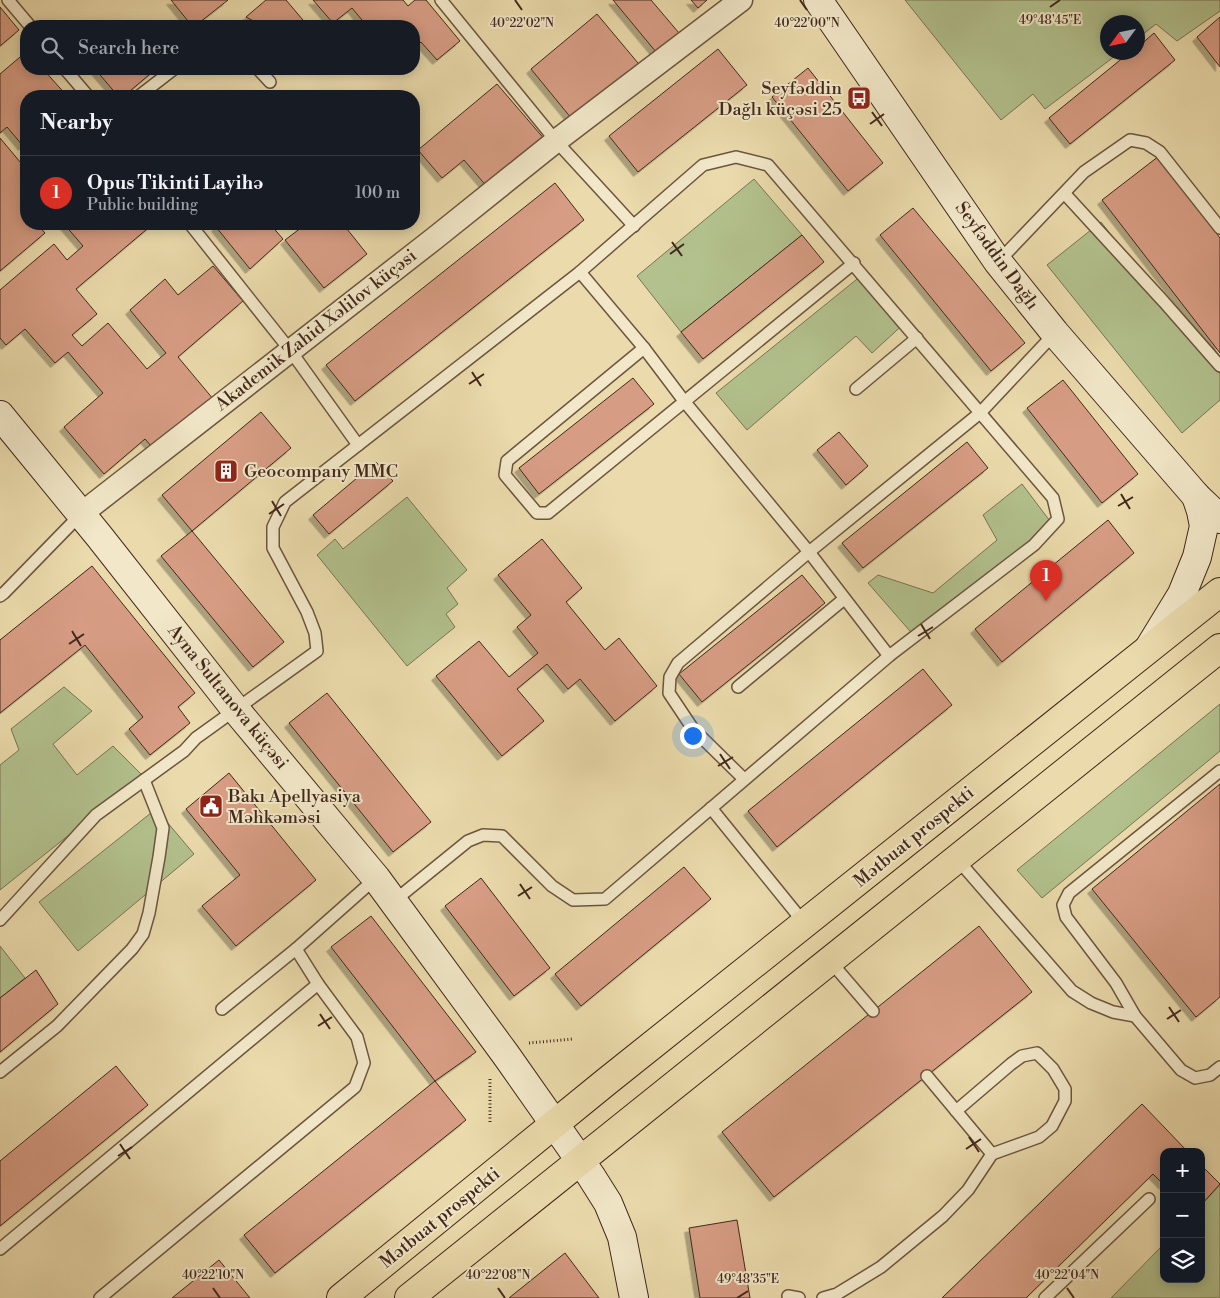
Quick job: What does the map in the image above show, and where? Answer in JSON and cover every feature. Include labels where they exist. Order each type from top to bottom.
[{"type":"main road","name":"Seyfəddin Dağlı","points":[[818,0],[998,262],[1055,334],[1196,496],[1220,519]]},
{"type":"main road","name":"Ayna Sultanova küçəsi","points":[[0,415],[236,710],[376,878],[514,1049],[555,1124],[600,1188],[616,1220],[622,1237],[634,1298]]},
{"type":"main road","points":[[1148,650],[1182,594],[1197,557],[1204,526],[1202,511],[1196,496]]},
{"type":"main road","name":"Mətbuat prospekti","points":[[341,1298],[606,1082],[1220,592]]},
{"type":"main road","points":[[409,1298],[1220,648]]},
{"type":"street","name":"Akademik Zahid Xəlilov küçəsi","points":[[81,514],[556,141],[741,0]]},
{"type":"lane","points":[[8,0],[25,20]]},
{"type":"lane","points":[[441,0],[556,141],[634,226]]},
{"type":"lane","points":[[70,75],[83,90]]},
{"type":"lane","points":[[147,90],[166,75]]},
{"type":"lane","points":[[264,75],[270,82]]},
{"type":"lane","points":[[998,262],[1084,172],[1130,140],[1146,143],[1160,152],[1220,228]]},
{"type":"lane","points":[[0,920],[96,816],[184,751],[196,738],[317,651],[315,633],[307,612],[273,548],[273,527],[285,502],[580,272],[703,166],[736,156],[768,164],[1053,498],[1058,519],[1034,545],[889,656],[605,899],[573,900],[552,886],[502,836],[483,834],[468,841],[394,901]]},
{"type":"lane","points":[[1065,194],[1220,366]]},
{"type":"lane","points":[[195,230],[290,350],[358,445]]},
{"type":"lane","points":[[644,348],[507,461],[505,475],[537,513],[548,513],[854,263]]},
{"type":"lane","points":[[580,272],[809,552],[889,656]]},
{"type":"lane","points":[[744,779],[693,728],[669,693],[670,676],[678,664],[809,552],[980,414],[1055,334]]},
{"type":"lane","points":[[856,389],[917,338]]},
{"type":"lane","points":[[0,596],[81,514]]},
{"type":"lane","points":[[738,687],[844,598]]},
{"type":"lane","points":[[1220,771],[1069,893],[1063,906],[1066,917],[1116,983],[1135,1016],[1181,1070],[1195,1078],[1210,1075],[1220,1067]]},
{"type":"lane","points":[[0,1072],[56,1026],[132,949],[143,934],[149,913],[163,828],[144,780]]},
{"type":"lane","points":[[711,808],[805,924]]},
{"type":"lane","points":[[957,859],[1072,992],[1091,1003],[1113,1012],[1135,1016]]},
{"type":"lane","points":[[222,1009],[296,949],[376,878]]},
{"type":"lane","points":[[100,1298],[355,1088],[364,1063],[357,1036],[318,984],[296,949]]},
{"type":"lane","points":[[830,961],[873,1011]]},
{"type":"lane","points":[[0,1249],[318,984]]},
{"type":"lane","points":[[823,1298],[837,1294],[881,1267],[943,1216],[968,1190],[992,1154],[1039,1137],[1052,1126],[1065,1101],[1065,1089],[1052,1069],[1037,1053],[1022,1056],[956,1111]]},
{"type":"lane","points":[[927,1076],[992,1154]]},
{"type":"lane","points":[[1045,1298],[1149,1199]]},
{"type":"path","points":[[514,1049],[573,1039]]},
{"type":"path","points":[[490,1076],[490,1124]]},
{"type":"green space","points":[[905,0],[1220,0],[1220,11],[1177,41],[1156,24],[1145,33],[1145,15],[1100,15],[1100,60],[1110,60],[1045,109],[1033,94],[1001,120]]},
{"type":"green space","points":[[754,179],[802,235],[681,332],[637,276]]},
{"type":"green space","points":[[1101,222],[1220,374],[1220,400],[1182,433],[1047,265]]},
{"type":"green space","points":[[867,271],[908,320],[872,353],[856,336],[747,430],[716,393]]},
{"type":"green space","points":[[1022,484],[1053,525],[916,638],[868,583],[878,575],[933,593],[997,540],[983,515]]},
{"type":"green space","points":[[407,497],[467,570],[447,588],[458,604],[446,614],[455,627],[407,666],[317,555],[335,539],[343,549]]},
{"type":"green space","points":[[64,687],[92,711],[53,744],[77,775],[113,746],[143,776],[0,890],[0,765],[19,750],[11,729]]},
{"type":"green space","points":[[1220,704],[1220,751],[1042,898],[1017,870]]},
{"type":"green space","points":[[156,809],[194,854],[78,951],[39,902]]},
{"type":"green space","points":[[0,946],[25,978],[0,998]]},
{"type":"green space","points":[[1220,1185],[1220,1298],[1111,1298],[1160,1248],[1160,1283],[1205,1283],[1205,1201]]},
{"type":"building","points":[[171,0],[228,0],[203,20],[187,20]]},
{"type":"building","points":[[266,0],[286,0],[303,20],[252,20],[246,17]]},
{"type":"building","points":[[313,0],[403,0],[408,6],[415,0],[426,0],[460,41],[437,60],[420,43],[420,20],[362,20],[352,8],[337,20],[330,20]]},
{"type":"building","points":[[613,0],[651,0],[679,33],[656,52]]},
{"type":"building","points":[[691,0],[707,0],[698,8]]},
{"type":"building","points":[[0,7],[19,30],[0,46]]},
{"type":"building","points":[[597,14],[643,69],[576,124],[531,69]]},
{"type":"building","points":[[1220,17],[1220,67],[1197,37]]},
{"type":"building","points":[[1154,33],[1175,60],[1070,144],[1049,118],[1120,60],[1145,60],[1145,41]]},
{"type":"building","points":[[718,49],[747,85],[638,172],[609,136]]},
{"type":"building","points":[[20,57],[20,75],[48,75],[62,90],[20,90],[20,142],[7,127],[0,133],[0,74]]},
{"type":"building","points":[[808,68],[883,163],[848,191],[772,97]]},
{"type":"building","points":[[100,75],[149,75],[131,90],[113,90]]},
{"type":"building","points":[[497,84],[546,141],[489,189],[464,160],[442,178],[420,152],[420,148]]},
{"type":"building","points":[[0,138],[20,162],[20,230],[42,230],[45,233],[0,271]]},
{"type":"building","points":[[1159,156],[1220,238],[1220,353],[1102,200]]},
{"type":"building","points":[[555,183],[584,220],[355,401],[326,365]]},
{"type":"building","points":[[913,208],[1025,343],[991,371],[880,235]]},
{"type":"building","points":[[69,230],[146,230],[76,289],[97,314],[72,335],[82,346],[108,323],[147,369],[166,353],[130,310],[165,279],[178,295],[213,266],[243,301],[178,357],[214,400],[152,447],[145,439],[104,474],[64,427],[103,393],[68,352],[55,363],[25,329],[6,345],[0,338],[0,290],[54,244],[67,260],[83,246]]},
{"type":"building","points":[[218,230],[275,230],[283,239],[250,269]]},
{"type":"building","points":[[298,230],[348,230],[367,254],[324,288],[285,240]]},
{"type":"building","points":[[802,235],[824,262],[703,359],[681,332]]},
{"type":"building","points":[[633,378],[654,404],[539,494],[519,468]]},
{"type":"building","points":[[1063,380],[1138,474],[1102,503],[1027,408]]},
{"type":"building","name":"Geocompany MMC","points":[[261,412],[291,448],[192,531],[162,495]]},
{"type":"building","points":[[839,432],[868,466],[846,485],[817,450]]},
{"type":"building","points":[[967,442],[988,468],[863,568],[842,543]]},
{"type":"building","points":[[376,462],[393,481],[329,534],[313,515]]},
{"type":"building","points":[[1108,520],[1134,553],[1002,662],[975,629]]},
{"type":"building","points":[[192,531],[284,642],[253,667],[161,556]]},
{"type":"building","points":[[542,539],[582,588],[566,602],[605,650],[619,638],[657,686],[615,721],[580,679],[568,689],[547,664],[517,689],[544,721],[502,756],[436,676],[479,641],[509,677],[538,653],[517,627],[531,615],[498,575]]},
{"type":"building","points":[[92,566],[195,693],[178,707],[190,723],[150,755],[129,729],[143,717],[85,645],[0,713],[0,640]]},
{"type":"building","points":[[802,575],[825,603],[702,702],[679,674]]},
{"type":"building","points":[[923,669],[952,705],[777,847],[748,811]]},
{"type":"building","points":[[327,693],[431,822],[393,852],[289,723]]},
{"type":"building","points":[[229,773],[316,880],[236,946],[202,906],[240,875],[186,809]]},
{"type":"building","points":[[1220,784],[1220,997],[1196,1017],[1092,889]]},
{"type":"building","points":[[684,867],[711,899],[581,1006],[555,974]]},
{"type":"building","points":[[481,878],[550,968],[514,996],[445,906]]},
{"type":"building","points":[[371,916],[476,1052],[435,1081],[331,947]]},
{"type":"building","points":[[979,926],[1032,992],[774,1197],[722,1132]]},
{"type":"building","points":[[36,970],[58,1004],[0,1052],[0,998]]},
{"type":"building","points":[[116,1066],[148,1105],[0,1226],[0,1161]]},
{"type":"building","points":[[435,1081],[466,1120],[275,1273],[244,1235]]},
{"type":"building","points":[[1142,1104],[1184,1148],[1160,1148],[1160,1181],[1153,1174],[1026,1298],[942,1298]]},
{"type":"building","points":[[1205,1169],[1220,1184],[1205,1201]]},
{"type":"building","points":[[737,1220],[750,1298],[700,1298],[689,1228]]},
{"type":"building","points":[[565,1253],[599,1298],[509,1298]]},
{"type":"building","points":[[219,1260],[250,1298],[172,1298]]},
{"type":"place","name":"Seyfəddin Dağlı küçəsi 25","points":[[859,98]]},
{"type":"place","name":"Geocompany MMC","points":[[226,471]]},
{"type":"place","name":"Opus Tikinti Layihə","points":[[1046,601]]},
{"type":"place","name":"Bakı Apellyasiya Məhkəməsi","points":[[211,806]]}]
